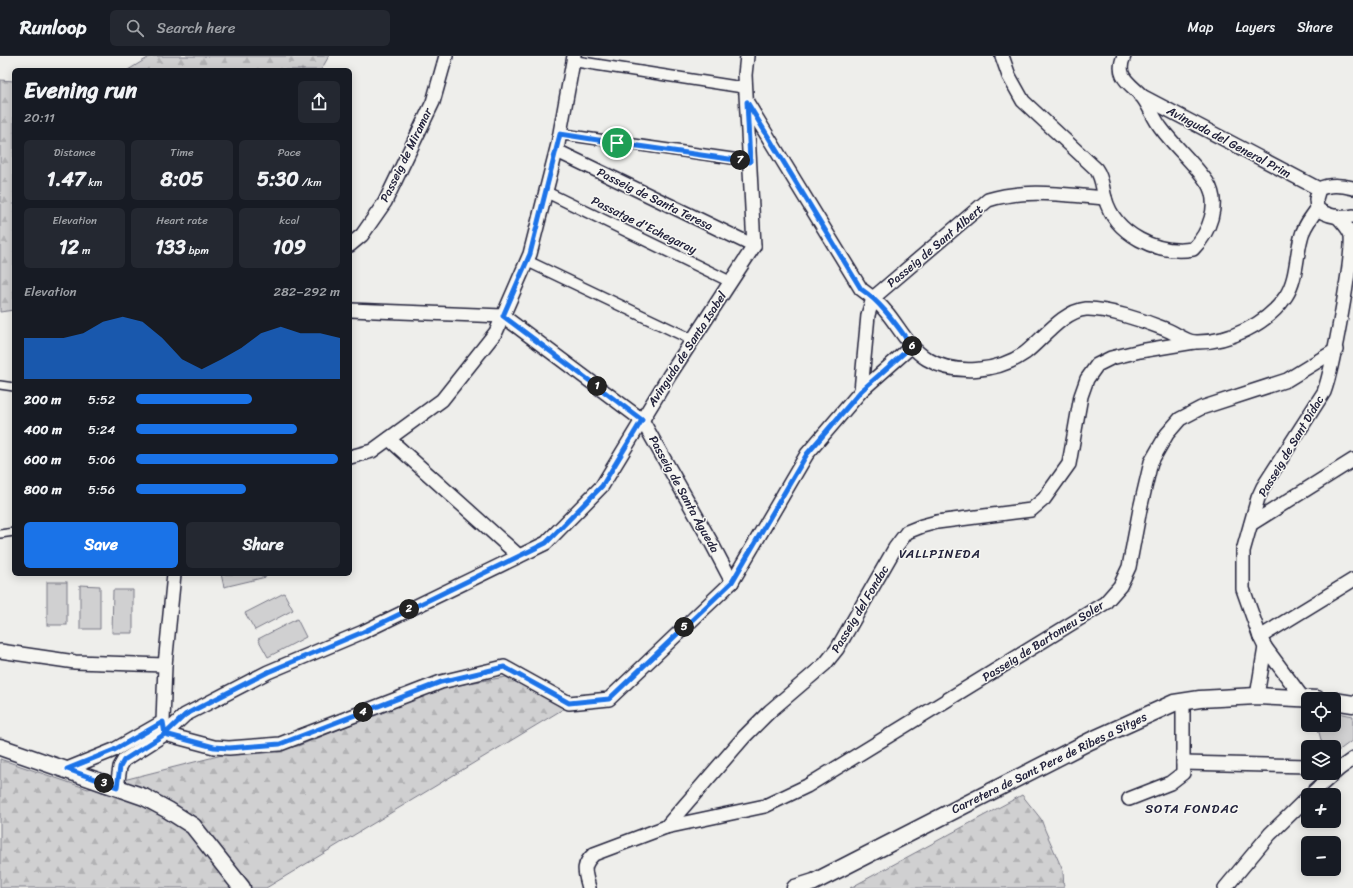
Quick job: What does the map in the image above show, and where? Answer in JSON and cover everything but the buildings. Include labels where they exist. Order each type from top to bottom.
[{"type":"street","name":"Passeig de Miramar","points":[[352,243],[362,235],[384,202],[432,102],[446,56]]},
{"type":"street","points":[[747,56],[746,88],[754,246]]},
{"type":"street","points":[[1002,56],[1009,76],[1023,101],[1096,169],[1101,177],[1105,198],[1114,218],[1128,232],[1143,242],[1168,250],[1193,249],[1203,239],[1209,227],[1213,211],[1212,196],[1207,183],[1161,128],[1140,95],[1126,83],[1122,72],[1122,60],[1124,56]]},
{"type":"street","points":[[352,456],[372,451],[442,400],[496,332],[527,261],[560,134],[574,58],[746,88]]},
{"type":"street","name":"Avinguda del General Prim","points":[[1140,95],[1319,189]]},
{"type":"street","points":[[747,102],[861,289],[874,298],[887,312],[912,346],[925,358],[947,368],[957,370],[990,367],[1008,362],[1024,353],[1062,320],[1077,311],[1086,309],[1140,320],[1194,342],[1236,334],[1256,326],[1272,314],[1287,295],[1293,277],[1304,227],[1317,209],[1316,199],[1319,189],[1326,186],[1353,188]]},
{"type":"street","points":[[560,134],[750,162]]},
{"type":"street","name":"Passeig de Santa Teresa","points":[[556,151],[754,246]]},
{"type":"street","name":"Passatge d'Echegaray","points":[[546,192],[731,282]]},
{"type":"street","name":"Passeig de Sant Albert","points":[[874,298],[988,200],[1003,195],[1020,193],[1105,198]]},
{"type":"street","points":[[1317,209],[1326,215],[1353,216]]},
{"type":"street","name":"Passeig de Sant Dídac","points":[[1305,692],[1262,642],[1243,589],[1243,551],[1263,487],[1324,392],[1336,350],[1352,265],[1352,236],[1347,226],[1336,216]]},
{"type":"street","name":"Avinguda de Santa Isabel","points":[[117,787],[120,767],[124,760],[164,728],[185,715],[268,672],[363,632],[546,543],[602,486],[642,420],[754,246]]},
{"type":"street","points":[[527,261],[693,340]]},
{"type":"street","points":[[861,391],[868,315],[874,298]]},
{"type":"street","points":[[352,310],[503,316]]},
{"type":"street","name":"Passeig de Santa Àgueda","points":[[503,316],[642,420],[732,582]]},
{"type":"street","name":"Passeig del Fondac","points":[[589,888],[584,868],[588,860],[594,854],[666,827],[744,737],[770,711],[826,664],[837,649],[895,548],[907,532],[937,522],[1031,510],[1044,499],[1069,464],[1080,396],[1087,379],[1097,365],[1111,358],[1140,351],[1194,342]]},
{"type":"street","points":[[67,769],[164,728],[214,747],[229,748],[280,744],[441,682],[504,667],[569,703],[609,699],[732,582],[807,454],[861,391],[912,346]]},
{"type":"street","name":"Passeig de Bartomeu Soler","points":[[666,827],[765,806],[807,786],[1105,603],[1120,586],[1129,567],[1151,462],[1171,429],[1180,419],[1201,408],[1287,380],[1336,350]]},
{"type":"street","points":[[389,439],[519,556]]},
{"type":"street","points":[[1251,524],[1353,460]]},
{"type":"street","points":[[164,728],[165,665],[174,576]]},
{"type":"street","points":[[1262,642],[1353,580]]},
{"type":"street","name":"Passeig de Sant Dídac","points":[[1257,696],[1262,642]]},
{"type":"street","points":[[0,651],[75,662],[165,665]]},
{"type":"street","name":"Carretera de Sant Pere de Ribes a Sitges","points":[[795,888],[814,882],[1090,741],[1174,704],[1257,696],[1301,698]]},
{"type":"street","points":[[1129,799],[1170,783],[1181,776],[1183,763],[1183,702]]},
{"type":"street","points":[[1341,702],[1353,704]]},
{"type":"street","points":[[0,747],[144,797],[193,826],[242,888]]},
{"type":"street","points":[[1341,766],[1353,759]]},
{"type":"street","points":[[1183,763],[1301,766]]},
{"type":"street","points":[[1317,788],[1325,780]]},
{"type":"street","points":[[1225,888],[1270,834],[1301,804]]},
{"type":"lane","points":[[0,385],[12,387]]},
{"type":"lane","points":[[0,534],[12,532]]},
{"type":"green space","points":[[151,56],[329,56],[322,68],[131,68]]},
{"type":"green space","points":[[0,80],[12,81],[12,310],[0,312]]},
{"type":"green space","points":[[221,576],[266,577],[224,587]]},
{"type":"green space","points":[[47,582],[67,582],[67,625],[47,625]]},
{"type":"green space","points":[[80,585],[100,586],[100,629],[80,629]]},
{"type":"green space","points":[[113,590],[133,590],[133,633],[112,633]]},
{"type":"green space","points":[[284,593],[293,610],[255,630],[245,613]]},
{"type":"green space","points":[[297,619],[306,637],[268,657],[258,639]]},
{"type":"green space","points":[[506,677],[565,708],[266,888],[0,888],[0,759],[88,789],[226,754],[298,746],[444,687]]},
{"type":"green space","points":[[1341,713],[1353,716],[1353,740],[1341,749],[1341,740],[1321,740],[1319,732],[1341,732]]},
{"type":"green space","points":[[1022,795],[1041,819],[1063,871],[1064,888],[850,888]]},
{"type":"district","name":"VALLPINEDA","points":[[940,553]]},
{"type":"district","name":"SOTA FONDAC","points":[[1192,808]]},
{"type":"route","points":[[617,143],[560,134],[530,254],[503,316],[642,420],[602,486],[546,543],[363,632],[268,672],[185,715],[165,734],[124,760],[120,767],[117,787],[67,769],[114,750],[163,722],[165,734],[214,747],[245,748],[280,744],[441,682],[504,667],[569,703],[609,699],[732,582],[807,454],[861,391],[912,346],[887,312],[874,298],[861,289],[794,182],[747,102],[750,162],[617,143]]}]
